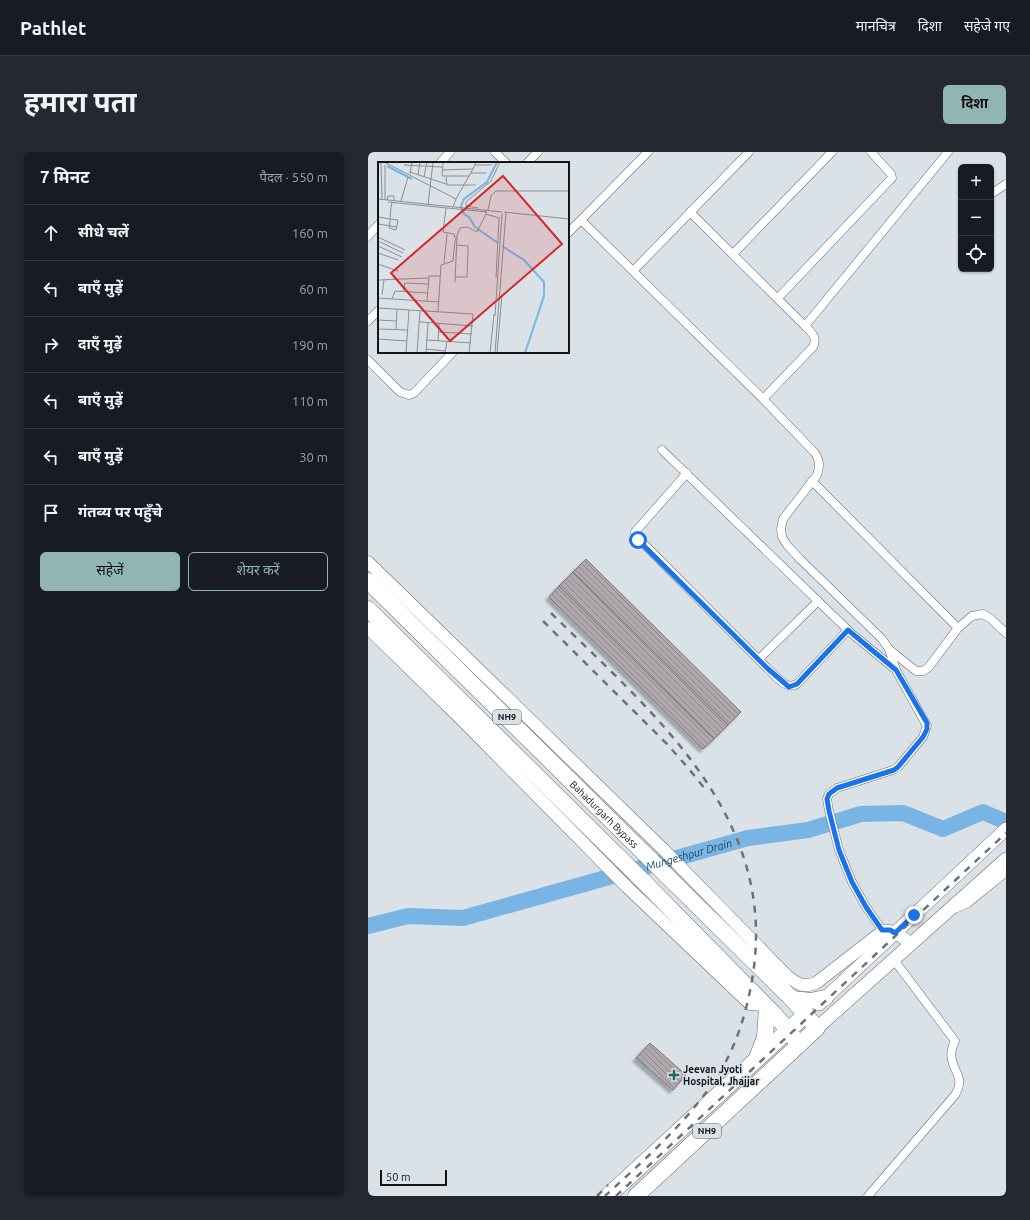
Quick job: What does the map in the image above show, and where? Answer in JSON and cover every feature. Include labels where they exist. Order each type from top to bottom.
[{"type":"highway","name":"Bahadurgarh Bypass","points":[[368,581],[792,999],[817,1028]]},
{"type":"highway","name":"Bahadurgarh Bypass","points":[[368,610],[645,883],[766,1006],[799,1044]]},
{"type":"highway","points":[[792,999],[811,1001],[825,998]]},
{"type":"highway","points":[[755,1061],[765,1037],[766,1006]]},
{"type":"highway","points":[[788,1030],[806,1014]]},
{"type":"highway","name":"NH9","points":[[636,1196],[817,1028]]},
{"type":"highway","name":"NH9","points":[[608,1196],[788,1030]]},
{"type":"main road","points":[[368,562],[664,850],[787,976],[798,985],[816,983],[889,932],[951,880],[1006,829]]},
{"type":"main road","points":[[368,628],[461,719],[627,887],[750,1004],[766,1006]]},
{"type":"main road","points":[[817,1028],[1006,859]]},
{"type":"main road","points":[[889,932],[911,944]]},
{"type":"main road","points":[[806,1014],[825,998],[889,932]]},
{"type":"street","points":[[441,162],[450,152]]},
{"type":"street","points":[[495,152],[505,162]]},
{"type":"street","points":[[528,162],[538,152]]},
{"type":"street","points":[[569,232],[648,152]]},
{"type":"street","points":[[633,271],[749,152]]},
{"type":"street","points":[[733,254],[832,152]]},
{"type":"street","points":[[778,298],[892,178],[891,174],[871,152]]},
{"type":"street","points":[[806,326],[948,152]]},
{"type":"street","points":[[994,192],[1006,184]]},
{"type":"street","points":[[690,212],[806,326],[815,339],[813,346],[763,399]]},
{"type":"street","points":[[580,220],[763,399],[815,453],[820,466],[817,475],[783,519],[780,529],[782,537],[800,559],[882,640],[889,649],[916,671],[923,671],[928,668],[958,628],[972,616],[983,614],[991,618],[1006,633]]},
{"type":"street","points":[[368,236],[378,225]]},
{"type":"street","points":[[368,321],[378,311]]},
{"type":"street","points":[[368,360],[400,392],[410,395],[414,393],[452,353]]},
{"type":"street","points":[[662,450],[848,630],[896,670]]},
{"type":"street","points":[[687,473],[635,532],[636,536],[785,685],[789,687],[797,684],[848,630]]},
{"type":"street","points":[[812,482],[958,628]]},
{"type":"street","points":[[759,659],[818,601]]},
{"type":"street","points":[[889,649],[896,670],[927,723],[927,729],[923,737],[902,763],[894,770],[833,790],[827,799],[839,850],[852,882],[866,907],[889,932]]},
{"type":"street","points":[[944,915],[968,902],[1006,872]]},
{"type":"street","points":[[868,1196],[955,1094],[959,1087],[957,1072],[952,1061],[951,1050],[954,1041],[894,960]]},
{"type":"building","points":[[586,559],[741,712],[728,725],[573,572]]},
{"type":"building","points":[[573,572],[728,725],[714,739],[559,586]]},
{"type":"building","points":[[559,586],[714,739],[703,749],[549,597]]},
{"type":"building","points":[[650,1043],[686,1075],[673,1090],[636,1058]]},
{"type":"waterway","name":"Mungeshpur Drain","points":[[368,926],[408,916],[463,918],[748,838],[808,830],[861,814],[903,813],[943,829],[983,812],[1006,822]]},
{"type":"railway","points":[[551,613],[629,689],[666,729],[699,771],[727,816],[746,865],[755,917],[753,974],[744,1017],[728,1058],[713,1083],[689,1114],[634,1170],[605,1196]]},
{"type":"railway","points":[[543,621],[667,744],[705,789]]},
{"type":"railway","points":[[616,1196],[1006,833]]},
{"type":"railway","points":[[597,1196],[608,1185]]},
{"type":"place","name":"Jeevan Jyoti Hospital, Jhajjar","points":[[674,1075]]},
{"type":"route","points":[[638,540],[785,685],[789,687],[797,684],[848,630],[896,670],[927,723],[928,726],[923,737],[902,763],[894,770],[837,788],[829,794],[827,799],[839,850],[852,882],[866,907],[882,930],[890,930],[895,933],[914,915]]}]
